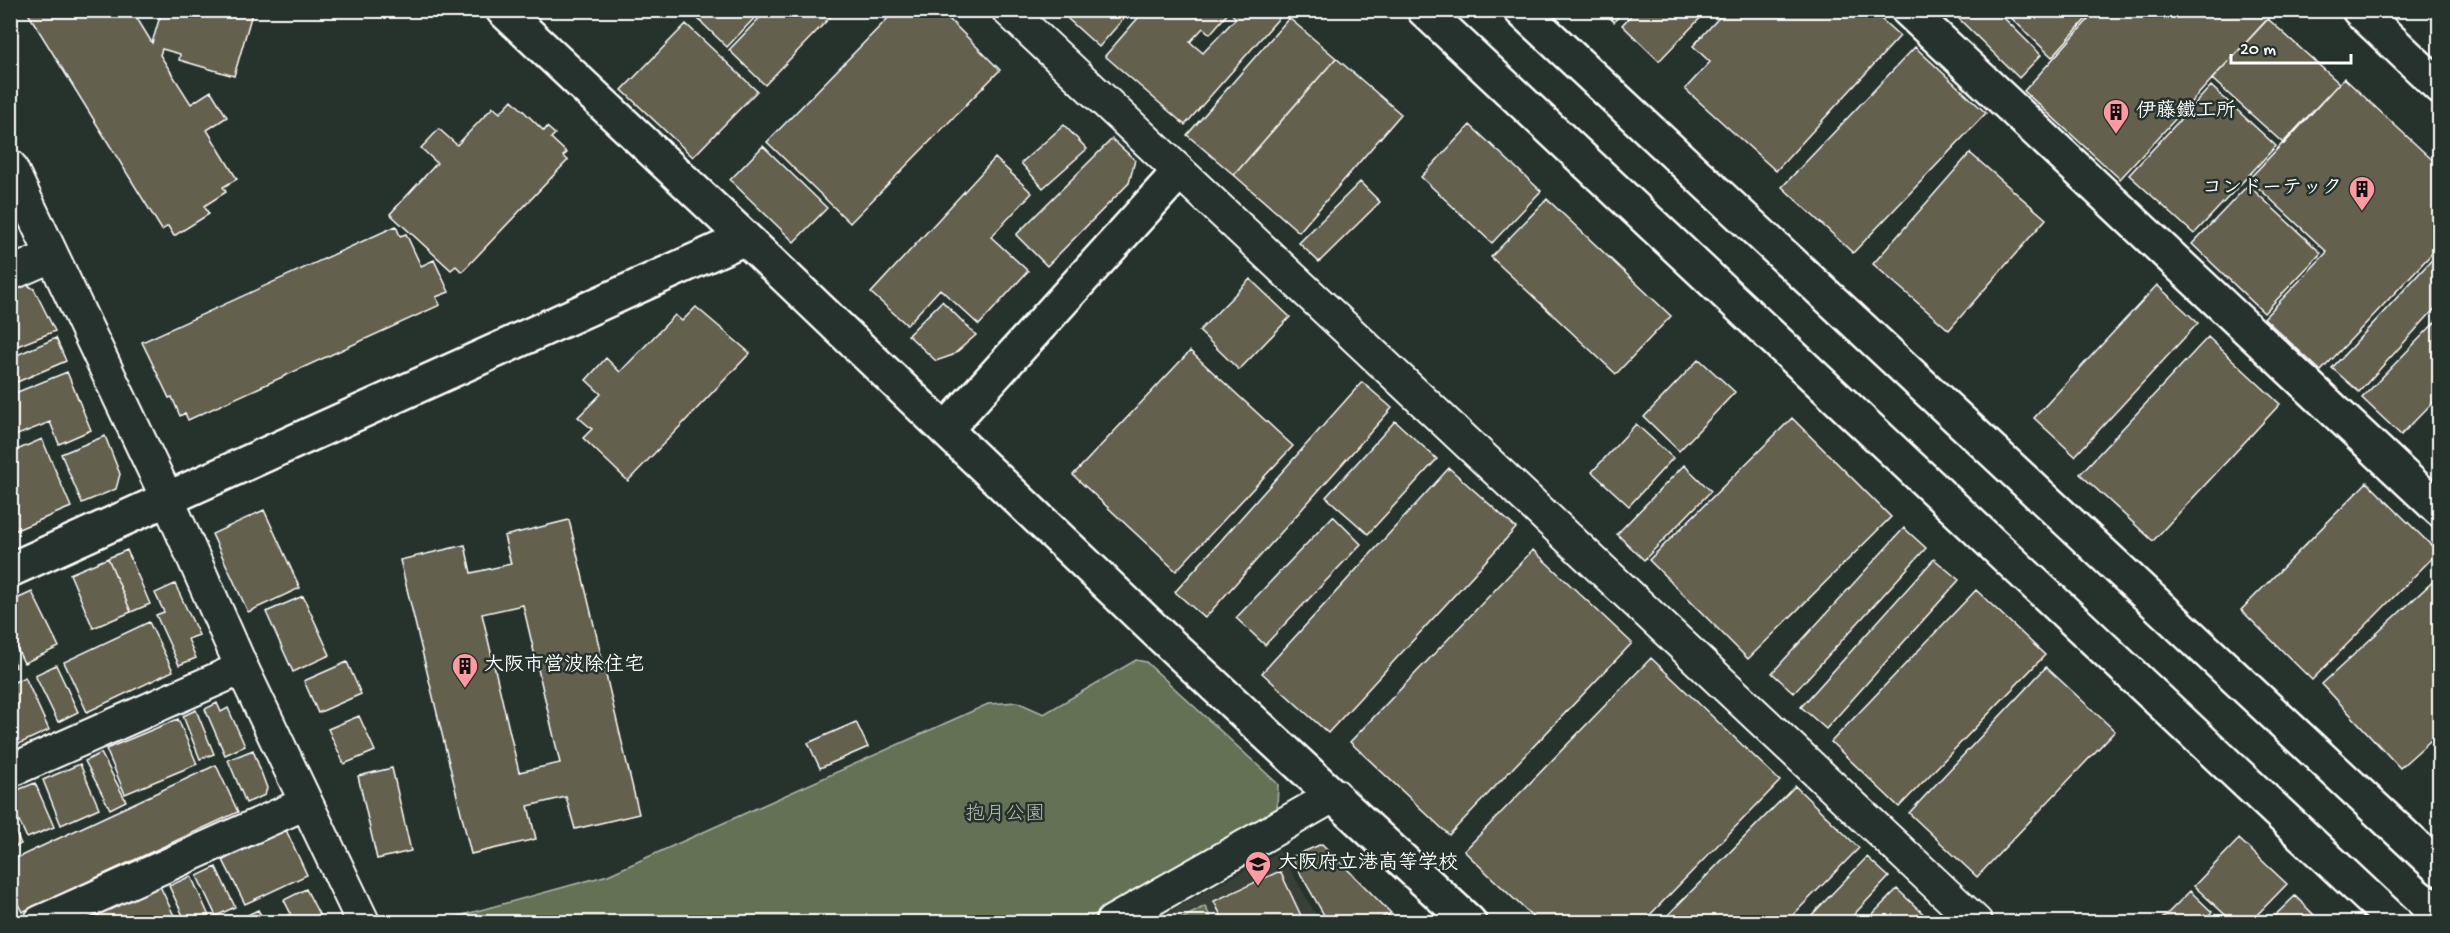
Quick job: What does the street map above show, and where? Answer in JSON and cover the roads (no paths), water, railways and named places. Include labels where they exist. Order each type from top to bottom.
[{"type":"street","points":[[503,10],[1157,632],[1469,922]]},
{"type":"street","points":[[1008,10],[1178,173],[1976,922]]},
{"type":"street","points":[[1424,10],[2395,922]]},
{"type":"street","points":[[1521,10],[2439,869]]},
{"type":"street","points":[[1908,10],[2439,510]]},
{"type":"street","points":[[2360,10],[2439,87]]},
{"type":"street","points":[[10,166],[167,498],[242,668],[363,922]]},
{"type":"street","points":[[946,429],[1178,173]]},
{"type":"street","points":[[10,570],[745,238]]},
{"type":"street","points":[[10,274],[51,256]]},
{"type":"street","points":[[10,771],[242,668]]},
{"type":"street","points":[[1112,922],[1335,795]]},
{"type":"street","points":[[40,922],[306,803]]},
{"type":"place","name":"伊藤鐵工所","points":[[2116,135]]},
{"type":"place","name":"コンドーテック","points":[[2362,212]]},
{"type":"place","name":"大阪市営波除住宅","points":[[465,689]]},
{"type":"place","name":"大阪府立港高等学校","points":[[1258,887]]},
{"type":"park label","name":"抱月公園","points":[[1005,815]]}]
